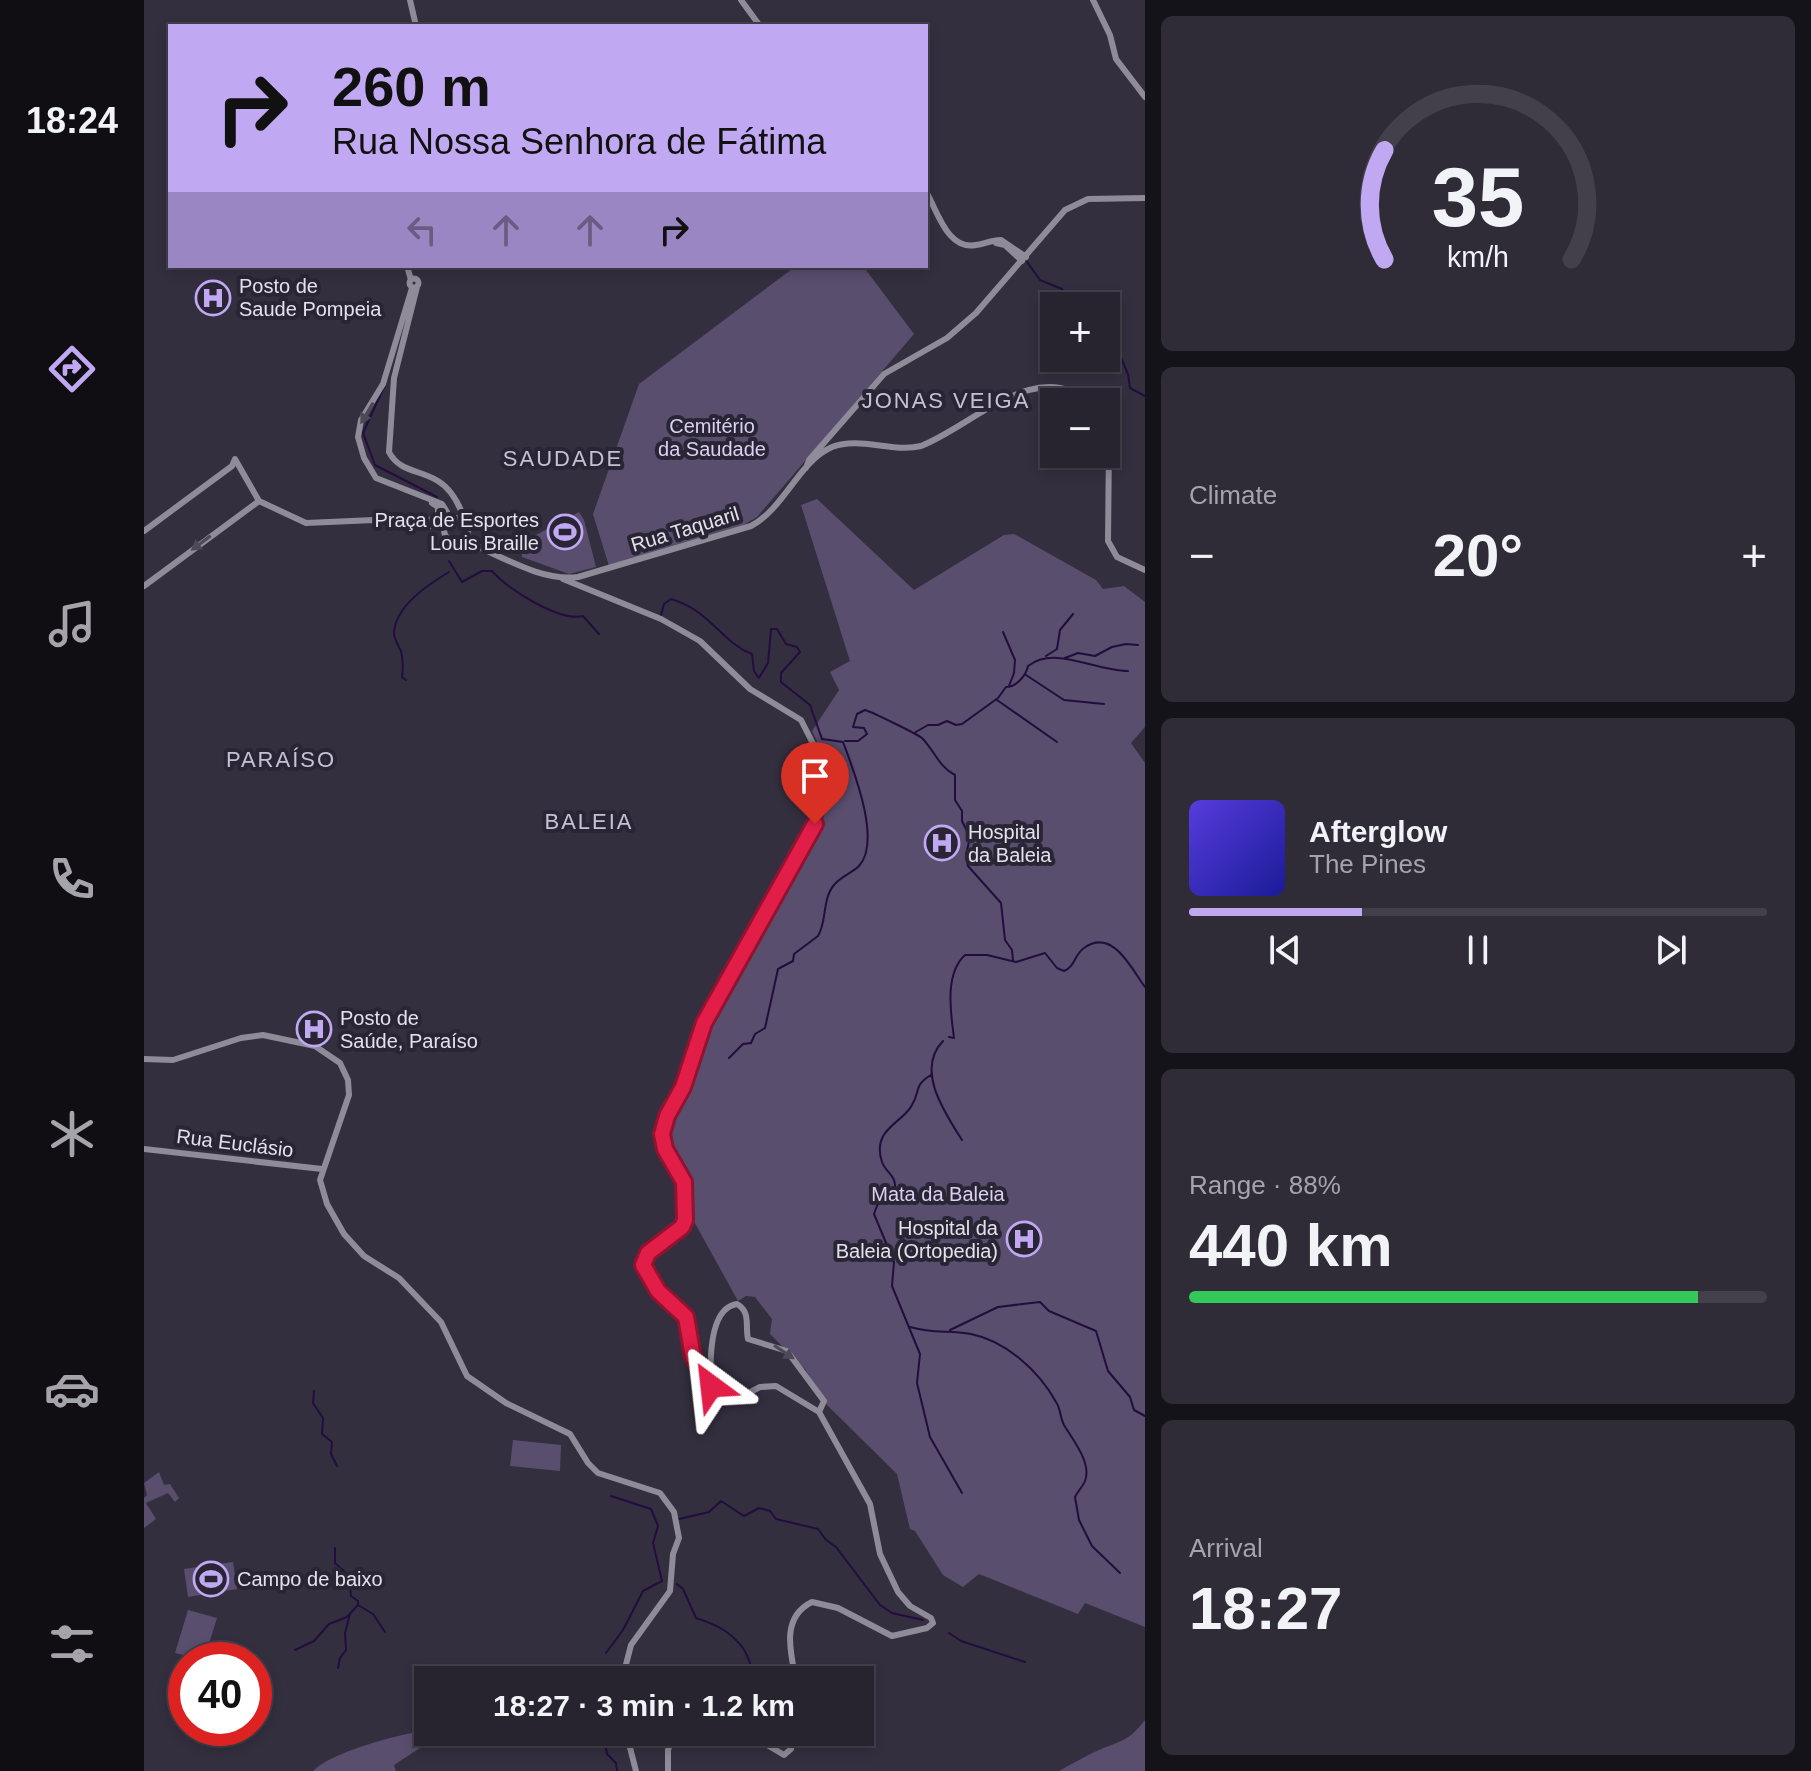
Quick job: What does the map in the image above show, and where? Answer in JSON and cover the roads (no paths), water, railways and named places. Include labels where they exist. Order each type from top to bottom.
[{"type":"street","points":[[410,0],[416,24]]},
{"type":"street","points":[[738,0],[755,23]]},
{"type":"street","points":[[1093,0],[1106,24],[1116,59],[1145,97]]},
{"type":"street","points":[[928,196],[942,226],[957,241],[972,246],[1001,240],[1024,259]]},
{"type":"street","points":[[809,466],[809,460],[884,374],[962,327],[1065,210],[1080,201],[1145,198]]},
{"type":"street","points":[[928,204],[938,227],[954,243],[971,250],[1000,244],[1024,259]]},
{"type":"street","points":[[412,279],[383,384],[361,420],[358,437],[364,458],[376,478],[444,506],[445,534]]},
{"type":"street","points":[[412,279],[394,378],[389,452],[401,466],[443,484],[460,508],[476,545]]},
{"type":"street","name":"Rua Taquaril","points":[[563,579],[595,573],[751,526],[764,518],[809,466],[839,445],[921,446],[1025,390],[1047,385],[1066,388]]},
{"type":"street","points":[[144,531],[232,466],[235,459],[259,501],[306,523],[374,520],[433,526],[455,518],[467,527]]},
{"type":"street","points":[[218,477],[239,467]]},
{"type":"street","points":[[1108,468],[1106,536],[1117,557],[1145,570]]},
{"type":"street","points":[[422,525],[433,520],[438,511],[426,499]]},
{"type":"street","points":[[144,586],[259,501]]},
{"type":"street","points":[[433,526],[451,541],[463,540],[563,579],[661,619],[700,641],[750,689],[801,720],[832,781],[815,824],[704,1023],[683,1087],[667,1116],[662,1134],[665,1149],[684,1182],[686,1218],[682,1227],[648,1253],[643,1265],[658,1291],[686,1317],[693,1357],[717,1393],[739,1398],[760,1387],[776,1386],[819,1412],[870,1504],[880,1554],[898,1592],[910,1606],[929,1615],[933,1623],[927,1628],[892,1636],[838,1608],[812,1602],[801,1608],[792,1619],[790,1636],[794,1666]]},
{"type":"street","points":[[463,540],[467,527]]},
{"type":"street","points":[[578,577],[580,587]]},
{"type":"street","points":[[144,1059],[173,1060],[241,1038],[263,1035],[315,1046],[343,1067],[349,1095],[322,1169],[321,1190],[344,1234],[364,1256],[399,1278],[441,1322],[467,1376],[507,1404],[570,1434],[588,1463],[606,1478],[663,1495],[671,1507],[678,1527],[670,1591],[631,1645],[626,1666]]},
{"type":"street","name":"Rua Euclásio","points":[[144,1149],[322,1169]]},
{"type":"street","points":[[711,1386],[711,1344],[726,1308],[737,1304],[747,1320],[748,1339],[782,1347],[804,1370],[824,1401],[819,1412]]},
{"type":"street","points":[[628,1746],[634,1771]]},
{"type":"street","points":[[668,1771],[669,1746]]},
{"type":"street","points":[[768,1746],[782,1755],[792,1746]]},
{"type":"waterway","points":[[1027,262],[1040,280],[1064,292]]},
{"type":"waterway","points":[[1120,356],[1130,388],[1145,396]]},
{"type":"waterway","points":[[384,387],[363,433],[375,465],[437,497]]},
{"type":"waterway","points":[[449,561],[462,582],[482,571],[492,571],[509,586],[548,609],[573,617],[583,616],[599,634]]},
{"type":"waterway","points":[[406,680],[402,677],[402,654],[394,635],[396,623],[414,597],[449,572]]},
{"type":"waterway","points":[[661,615],[664,604],[671,599],[696,611],[732,642],[752,654],[754,671],[759,678],[768,663],[771,629],[777,629],[786,644],[797,647],[800,652],[781,673],[781,682],[810,705],[822,739],[843,742],[859,787],[867,823],[865,855],[859,866],[839,880],[830,891],[818,936],[794,954],[793,961],[778,969],[765,1028],[755,1034],[751,1043],[743,1044],[729,1058]]},
{"type":"waterway","points":[[1046,656],[1057,649],[1060,630],[1073,614]]},
{"type":"waterway","points":[[1003,632],[1015,660],[1009,686]]},
{"type":"waterway","points":[[1065,658],[1078,653],[1095,656],[1112,647],[1138,645]]},
{"type":"waterway","points":[[914,733],[928,725],[947,721],[962,724],[998,698],[1006,687],[1017,683],[1028,666],[1039,660],[1063,658],[1128,671]]},
{"type":"waterway","points":[[1026,675],[1064,700],[1104,704]]},
{"type":"waterway","points":[[997,700],[1057,742]]},
{"type":"waterway","points":[[845,741],[858,741],[867,734],[864,728],[853,727],[857,714],[865,710],[922,738],[945,768],[955,775],[955,800],[970,837],[966,855],[968,866],[1001,903],[1005,940],[1012,950],[1013,960]]},
{"type":"waterway","points":[[949,1037],[954,1038],[952,983],[958,963],[965,955],[987,955],[1016,962],[1045,953],[1057,968],[1064,971],[1084,948],[1094,943],[1104,943],[1120,953],[1145,987]]},
{"type":"waterway","points":[[943,1041],[935,1052],[932,1078],[941,1104],[962,1140]]},
{"type":"waterway","points":[[931,1075],[919,1085],[908,1111],[884,1134],[880,1151],[882,1162],[894,1180],[895,1188],[878,1203],[874,1214],[894,1262],[892,1286],[920,1354],[917,1383],[930,1437],[962,1493]]},
{"type":"waterway","points":[[950,1330],[998,1307],[1040,1302],[1049,1311],[1096,1331],[1108,1371],[1130,1397],[1134,1410],[1145,1416]]},
{"type":"waterway","points":[[910,1327],[971,1334],[997,1343],[1020,1359],[1040,1379],[1058,1405],[1063,1422],[1086,1467],[1085,1481],[1075,1497],[1079,1520],[1092,1546],[1120,1573]]},
{"type":"waterway","points":[[314,1391],[313,1403],[323,1418],[322,1434],[332,1442],[331,1454],[337,1466]]},
{"type":"waterway","points":[[606,1653],[623,1630],[643,1591],[662,1581],[653,1543],[658,1526],[651,1509],[611,1496]]},
{"type":"waterway","points":[[679,1519],[709,1512],[721,1501],[744,1516],[759,1508],[770,1511],[776,1519],[818,1529],[836,1547],[880,1605],[892,1613],[923,1620]]},
{"type":"waterway","points":[[335,1548],[335,1563],[349,1576],[351,1596],[358,1601],[358,1605],[373,1614],[385,1632]]},
{"type":"waterway","points":[[677,1584],[683,1589],[696,1618],[717,1626],[733,1637],[752,1666]]},
{"type":"waterway","points":[[295,1650],[314,1641],[329,1624],[347,1617],[357,1606]]},
{"type":"waterway","points":[[338,1668],[346,1650],[345,1633],[350,1614]]},
{"type":"waterway","points":[[949,1633],[961,1641],[1025,1662]]},
{"type":"waterway","points":[[606,1746],[607,1754],[616,1763],[617,1771]]},
{"type":"place","name":"Posto de Saude Pompeia","points":[[213,298]]},
{"type":"place","name":"Praça de Esportes Louis Braille","points":[[565,532]]},
{"type":"place","name":"Hospital da Baleia","points":[[942,843]]},
{"type":"place","name":"Posto de Saúde, Paraíso","points":[[314,1029]]},
{"type":"place","name":"Hospital da Baleia (Ortopedia)","points":[[1024,1239]]},
{"type":"place","name":"Campo de baixo","points":[[211,1579]]},
{"type":"district","name":"JONAS VEIGA","points":[[946,400]]},
{"type":"district","name":"SAUDADE","points":[[563,458]]},
{"type":"district","name":"PARAÍSO","points":[[281,759]]},
{"type":"district","name":"BALEIA","points":[[589,821]]},
{"type":"park label","name":"Cemitério da Saudade","points":[[712,438]]},
{"type":"park label","name":"Mata da Baleia","points":[[938,1194]]}]
